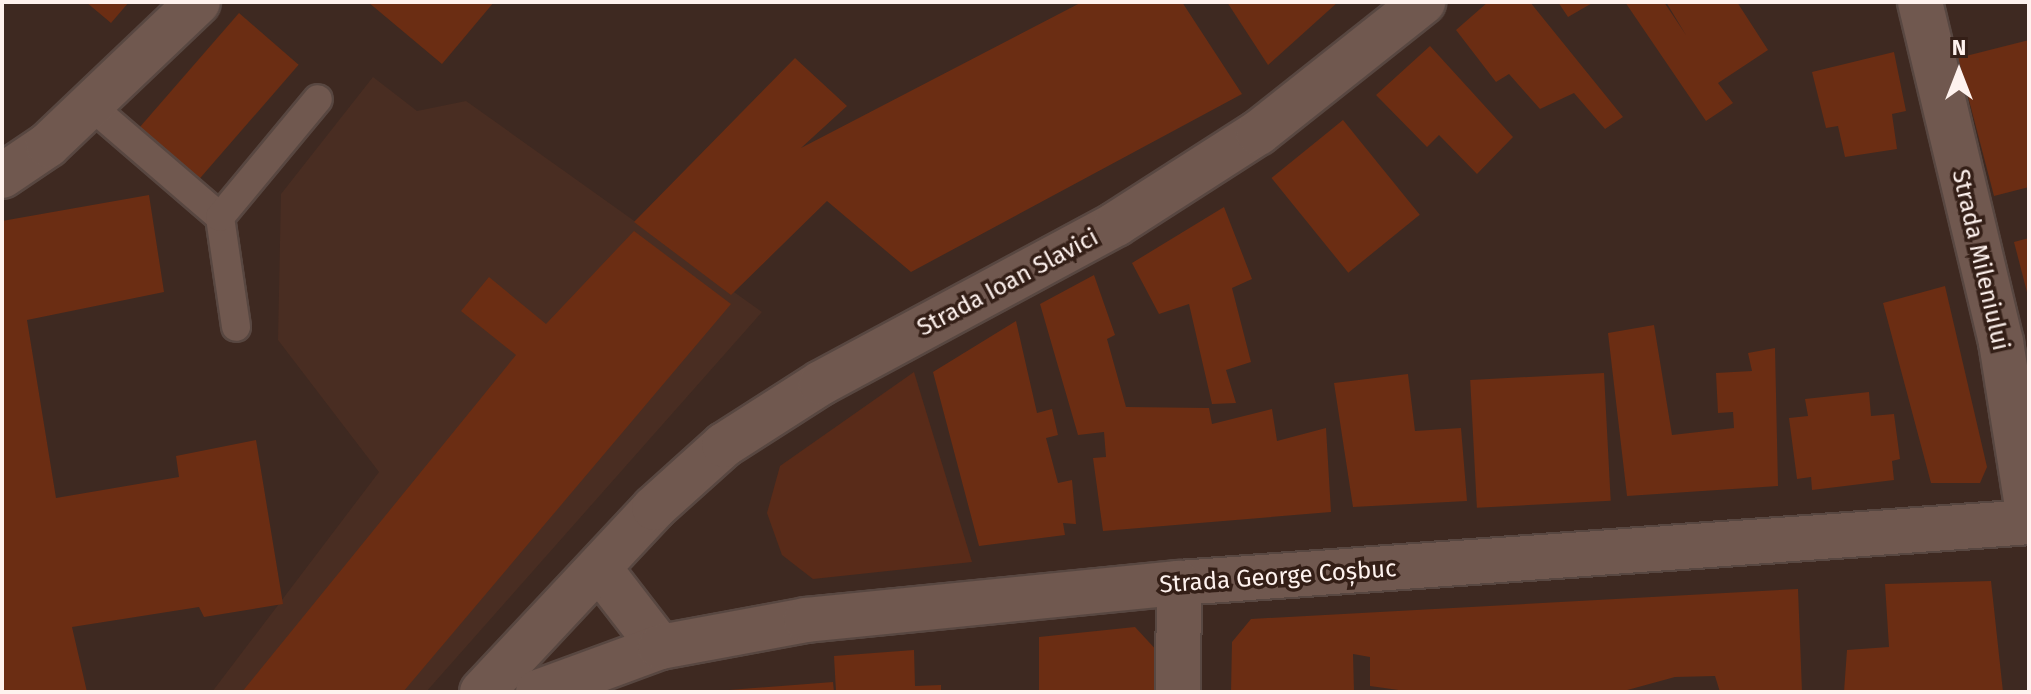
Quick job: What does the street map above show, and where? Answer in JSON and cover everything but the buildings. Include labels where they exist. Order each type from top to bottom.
[{"type":"street","points":[[2,176],[91,106],[198,2]]},
{"type":"street","name":"Strada Ioan Slavici","points":[[482,692],[599,568],[724,445],[821,383],[1116,224],[1258,133],[1423,2]]},
{"type":"street","name":"Strada Mileniului","points":[[1920,2],[2015,340],[2029,521]]},
{"type":"street","name":"Strada George Coșbuc","points":[[538,692],[660,647],[806,620],[1179,583],[2029,521]]},
{"type":"street","points":[[599,568],[660,647]]},
{"type":"street","points":[[1178,692],[1179,583]]},
{"type":"lane","points":[[220,217],[318,99]]},
{"type":"lane","points":[[91,106],[220,217],[236,327]]},
{"type":"shaded area","points":[[373,77],[417,111],[466,101],[762,312],[426,692],[212,692],[379,472],[278,340],[281,194]]},
{"type":"shaded area","points":[[914,372],[972,562],[813,579],[782,555],[767,513],[780,466]]}]
